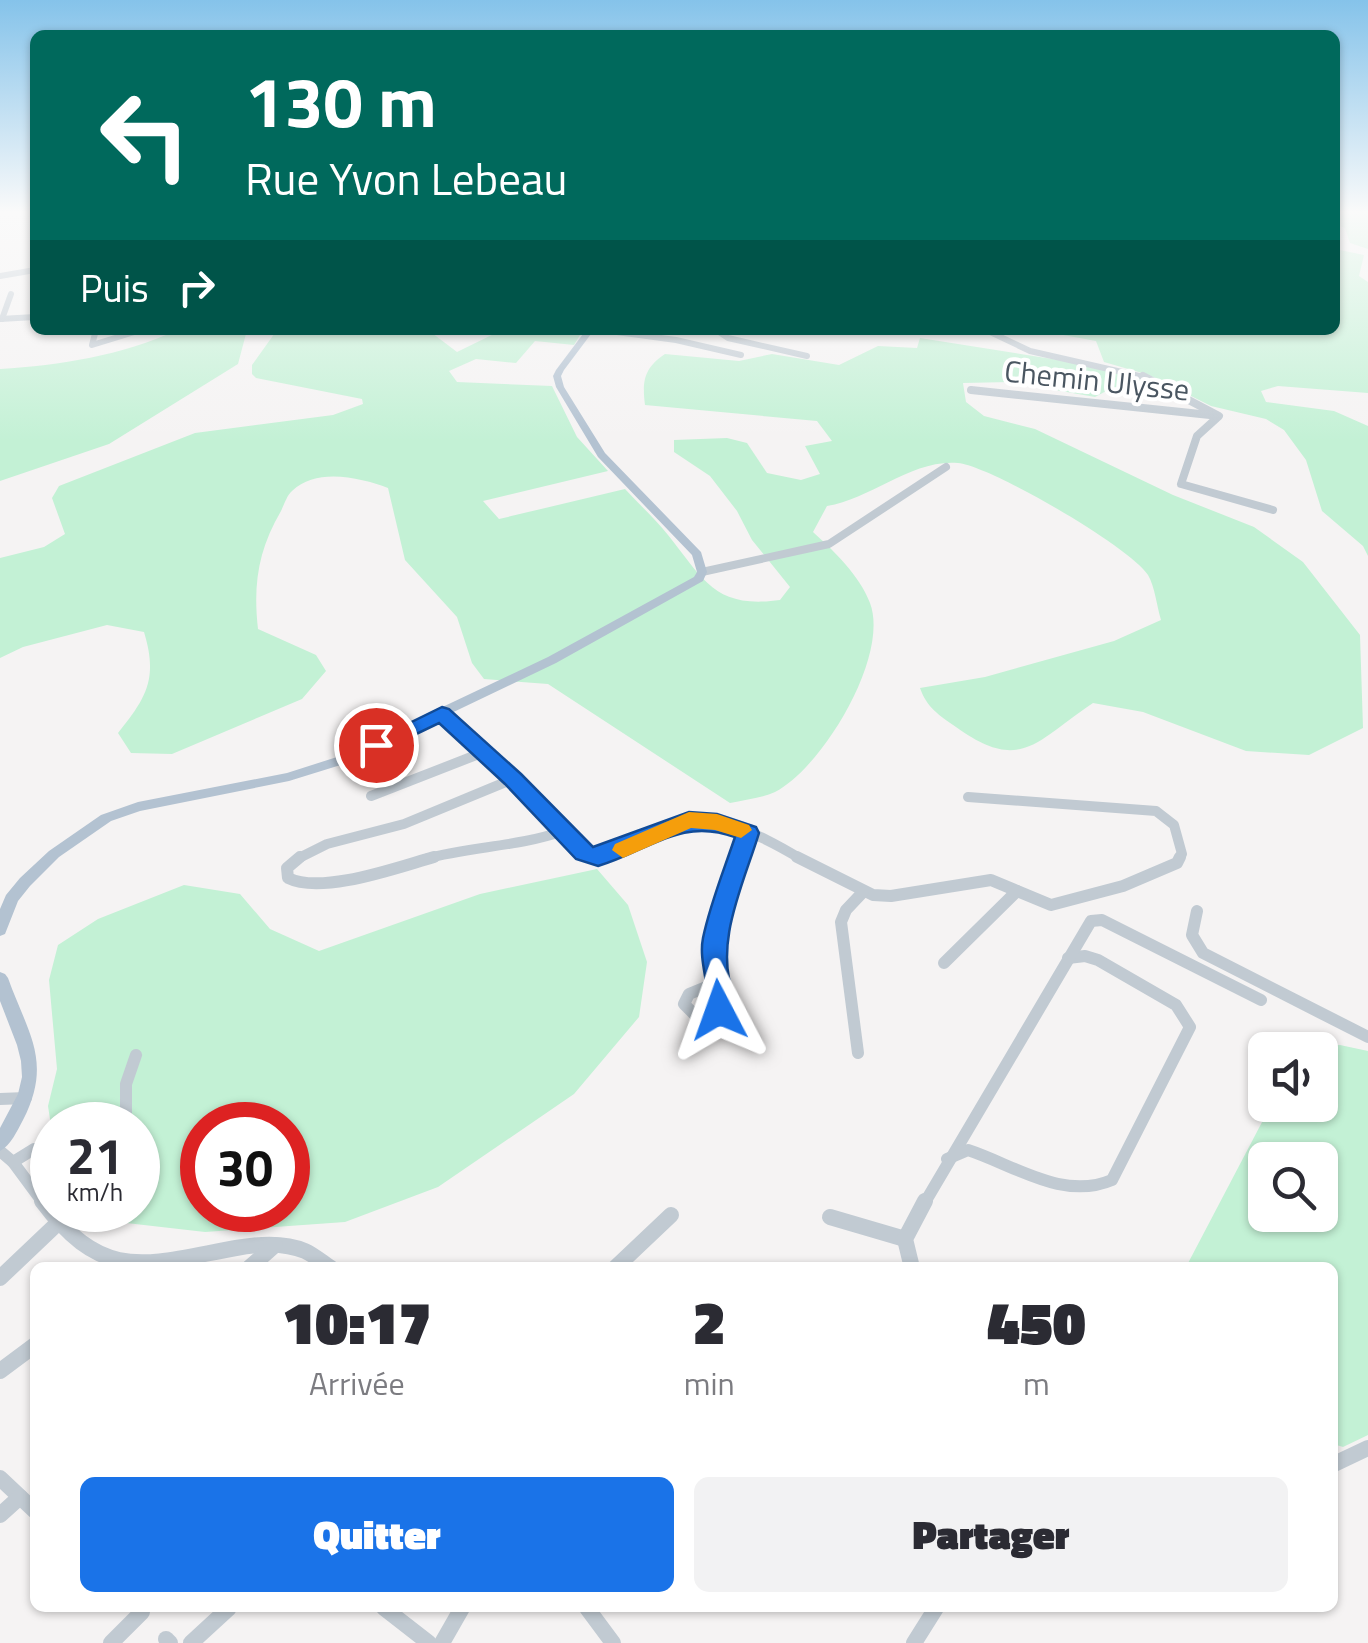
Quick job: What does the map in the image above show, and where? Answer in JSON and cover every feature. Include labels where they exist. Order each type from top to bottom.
[{"type":"main road","points":[[0,930],[12,899],[25,882],[54,854],[106,818],[138,807],[322,768],[442,714],[687,588],[702,572],[697,554],[601,454],[560,387],[560,370],[586,335]]},
{"type":"main road","points":[[0,978],[33,1062],[26,1098],[0,1143]]},
{"type":"street","points":[[11,294],[1,318],[30,317]]},
{"type":"street","points":[[95,335],[92,345],[125,335]]},
{"type":"street","points":[[639,335],[741,355]]},
{"type":"street","points":[[724,335],[808,356]]},
{"type":"street","points":[[996,335],[1030,351],[1141,374],[1218,416],[1197,436],[1181,484],[1273,510]]},
{"type":"street","name":"Chemin Ulysse","points":[[971,390],[1218,416]]},
{"type":"street","points":[[702,572],[828,544],[946,467]]},
{"type":"street","points":[[442,714],[513,779],[584,853],[598,858],[689,820],[717,822],[748,833],[863,892],[891,896],[984,880],[1051,904],[1070,902],[1177,863],[1181,842],[1174,825],[1156,811],[968,797]]},
{"type":"street","points":[[370,796],[484,752]]},
{"type":"street","points":[[513,779],[399,826],[314,848],[294,860],[288,868],[288,878],[298,883],[360,878],[468,848],[526,844],[562,831]]},
{"type":"street","points":[[716,983],[714,941],[748,833]]},
{"type":"street","points":[[944,963],[1017,891]]},
{"type":"street","points":[[858,1052],[841,922],[846,910],[863,892]]},
{"type":"street","points":[[1197,911],[1192,936],[1202,953],[1368,1038]]},
{"type":"street","points":[[911,1262],[905,1239],[937,1185],[946,1160],[978,1101],[1091,921],[1098,918],[1261,1000]]},
{"type":"street","points":[[946,1160],[968,1150],[1050,1181],[1096,1188],[1112,1180],[1190,1027],[1176,1005],[1114,969],[1085,956],[1068,958]]},
{"type":"street","points":[[126,1102],[126,1084],[136,1055]]},
{"type":"street","points":[[0,1099],[26,1098]]},
{"type":"street","points":[[7,1156],[30,1184]]},
{"type":"street","points":[[621,1262],[671,1215]]},
{"type":"street","points":[[830,1217],[905,1239]]},
{"type":"street","points":[[0,1278],[48,1232]]},
{"type":"street","points":[[71,1232],[88,1249],[120,1262],[150,1262],[275,1245],[297,1246],[325,1262]]},
{"type":"street","points":[[256,1262],[275,1245]]},
{"type":"street","points":[[0,1371],[30,1349]]},
{"type":"street","points":[[1338,1463],[1368,1448]]},
{"type":"street","points":[[0,1478],[30,1506]]},
{"type":"street","points":[[0,1514],[20,1497]]},
{"type":"street","points":[[111,1643],[138,1612]]},
{"type":"street","points":[[191,1643],[225,1612]]},
{"type":"street","points":[[389,1612],[429,1643]]},
{"type":"street","points":[[442,1643],[460,1612]]},
{"type":"street","points":[[590,1612],[613,1643]]},
{"type":"street","points":[[914,1643],[933,1612]]},
{"type":"green space","points":[[1340,289],[1368,289],[1368,393],[1278,386],[1261,391],[1266,402],[1334,411],[1368,426],[1368,556],[1363,546],[1322,511],[1306,460],[1284,430],[1266,419],[1211,406],[1149,375],[1104,362],[1096,341],[1063,335],[1340,335]]},
{"type":"green space","points":[[164,335],[246,335],[238,364],[109,444],[0,481],[0,369],[90,358]]},
{"type":"green space","points":[[273,335],[435,335],[457,352],[492,335],[580,335],[574,345],[535,341],[516,363],[476,359],[449,371],[457,382],[552,386],[577,437],[608,471],[483,501],[499,519],[625,489],[713,588],[740,600],[758,602],[780,600],[790,587],[752,540],[737,511],[710,476],[674,452],[674,440],[727,438],[747,443],[767,473],[801,480],[820,474],[805,446],[832,441],[817,421],[645,405],[646,376],[665,354],[739,361],[772,354],[839,365],[878,346],[917,348],[920,338],[1109,368],[1153,383],[1110,389],[1095,397],[1010,382],[963,383],[966,402],[984,416],[1035,429],[1173,495],[1254,527],[1303,562],[1360,635],[1363,728],[1309,755],[1246,751],[1143,712],[1093,703],[1027,747],[1013,750],[978,741],[939,715],[920,688],[985,677],[1114,641],[1161,620],[1148,575],[1115,546],[999,478],[958,463],[941,463],[827,506],[813,532],[846,564],[866,593],[874,625],[870,652],[848,708],[831,736],[793,779],[770,794],[730,803],[548,684],[484,679],[472,663],[457,617],[405,560],[388,488],[339,477],[314,479],[290,493],[262,554],[256,597],[258,629],[316,655],[326,671],[302,699],[172,754],[131,753],[118,733],[143,697],[150,675],[144,632],[107,625],[23,647],[0,658],[0,558],[44,547],[65,534],[52,498],[59,486],[195,433],[333,415],[363,404],[362,399],[256,378],[252,365]]},
{"type":"green space","points":[[597,869],[628,905],[647,962],[639,1017],[574,1094],[438,1187],[345,1222],[310,1224],[310,1102],[180,1102],[180,1229],[160,1227],[160,1102],[49,1102],[57,1069],[49,980],[58,945],[98,919],[184,885],[240,894],[270,929],[319,951],[480,894]]},
{"type":"green space","points":[[1338,1045],[1368,1051],[1368,1435],[1343,1447],[1338,1446],[1338,1262],[1189,1262],[1248,1149],[1248,1232],[1338,1232],[1338,1142],[1252,1142],[1262,1122],[1338,1122]]},
{"type":"slow traffic","points":[[623,850],[689,820],[717,822],[741,830]]},
{"type":"route","points":[[376,745],[442,714],[513,779],[584,853],[598,858],[689,820],[717,822],[748,833],[714,941],[716,983],[722,998],[719,1010]]}]
